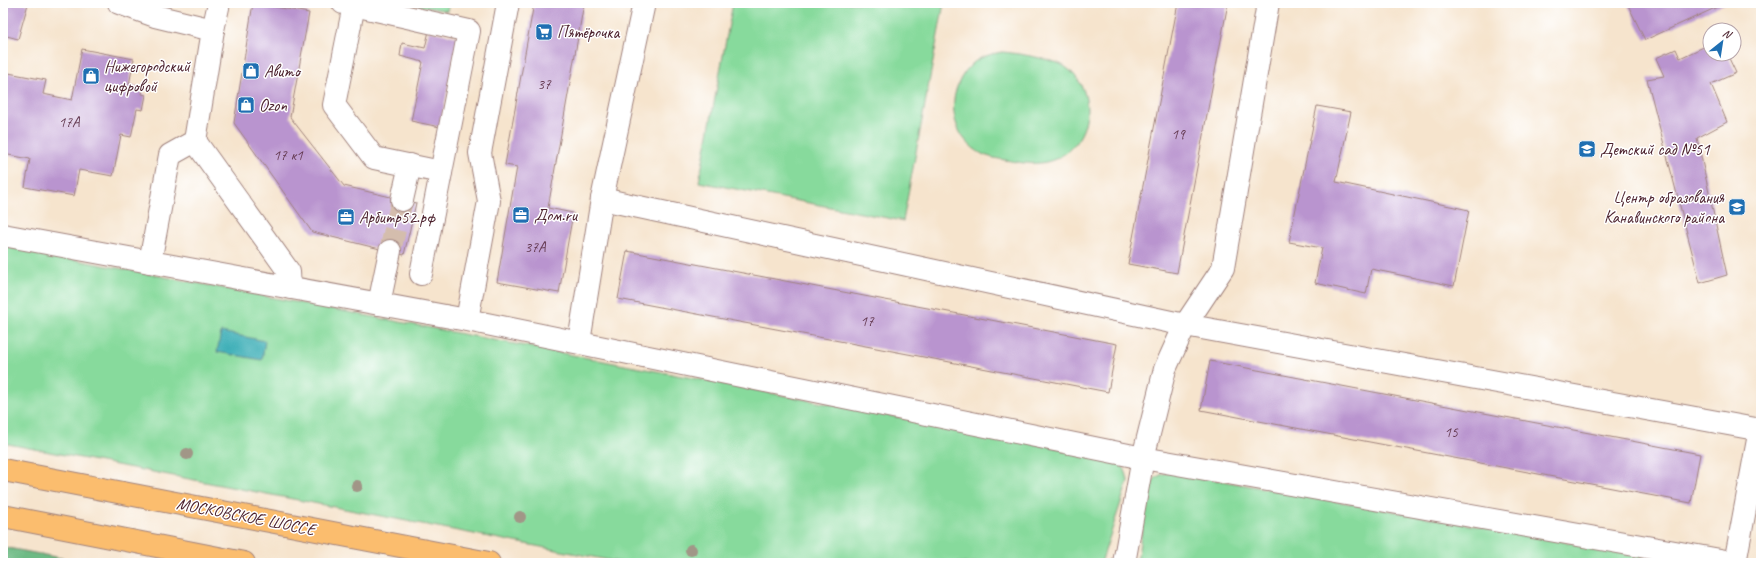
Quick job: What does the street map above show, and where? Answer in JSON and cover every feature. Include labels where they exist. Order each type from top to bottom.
[{"type":"main road","name":"МОСКОВСКОЕ ШОССЕ","points":[[3,470],[489,563]]},
{"type":"main road","points":[[3,516],[244,563]]},
{"type":"street","points":[[119,3],[155,16],[214,30]]},
{"type":"street","points":[[219,3],[195,141],[289,272],[290,288]]},
{"type":"street","points":[[467,320],[489,201],[480,153],[508,3]]},
{"type":"street","points":[[579,342],[602,198],[644,3]]},
{"type":"street","points":[[1124,563],[1143,458],[1165,369],[1185,325],[1223,268],[1268,3]]},
{"type":"street","points":[[421,274],[469,31],[348,4],[334,105],[374,158],[441,172]]},
{"type":"street","points":[[150,262],[170,155],[195,141]]},
{"type":"street","points":[[402,200],[410,166]]},
{"type":"street","points":[[3,235],[467,320],[1143,458],[1735,563],[1761,430],[1185,325],[602,198]]},
{"type":"street","points":[[379,304],[390,251]]},
{"type":"green space","points":[[406,3],[449,3],[447,11]]},
{"type":"green space","points":[[733,3],[944,3],[903,221],[699,182]]},
{"type":"green space","points":[[1002,52],[1059,63],[1074,74],[1081,84],[1087,106],[1083,129],[1078,140],[1070,149],[1058,158],[1045,162],[1031,163],[996,158],[984,155],[972,147],[963,138],[957,126],[954,114],[956,89],[962,77],[973,63],[981,58]]},
{"type":"green space","points":[[3,246],[1110,458],[1123,466],[1128,481],[1101,563],[624,563],[3,443]]},
{"type":"green space","points":[[1172,472],[1685,563],[1137,563],[1148,489],[1157,477]]},
{"type":"green space","points":[[3,547],[87,563],[3,563]]},
{"type":"water","points":[[221,332],[265,341],[262,360],[217,352]]},
{"type":"building","points":[[6,3],[28,4],[18,39],[3,35],[3,13]]},
{"type":"building","points":[[253,3],[309,13],[290,117],[344,186],[416,203],[404,255],[312,232],[234,123]]},
{"type":"building","points":[[534,3],[584,3],[548,208],[573,213],[559,293],[497,282],[517,167],[505,165]]},
{"type":"building","points":[[1178,3],[1228,3],[1177,273],[1128,264]]},
{"type":"building","points":[[1627,3],[1726,3],[1645,40]]},
{"type":"building","points":[[429,31],[458,37],[440,127],[411,121],[423,62],[400,56],[402,43],[425,48]]},
{"type":"building","points":[[1702,48],[1702,62],[1731,62],[1736,73],[1711,84],[1727,122],[1697,138],[1727,275],[1700,283],[1647,79],[1664,76],[1656,58],[1676,49],[1680,58]]},
{"type":"building","points":[[82,49],[134,59],[129,85],[143,88],[142,94],[146,95],[143,110],[137,109],[131,137],[121,135],[113,176],[79,170],[74,196],[25,187],[30,159],[3,154],[3,72],[46,80],[43,94],[72,100]]},
{"type":"building","points":[[1317,106],[1351,112],[1336,182],[1469,210],[1454,286],[1371,269],[1366,294],[1315,283],[1322,248],[1289,242]]},
{"type":"building","points":[[627,251],[1117,344],[1108,392],[618,299]]},
{"type":"building","points":[[1210,361],[1700,454],[1691,503],[1201,410]]},
{"type":"tunnel","points":[[390,251],[402,200]]},
{"type":"place","name":"Пятёрочка","points":[[544,32]]},
{"type":"place","name":"Авито","points":[[251,71]]},
{"type":"place","name":"Нижегородский цифровой","points":[[91,76]]},
{"type":"place","name":"Ozon","points":[[246,105]]},
{"type":"place","name":"Детский сад №51","points":[[1587,149]]},
{"type":"place","name":"Центр образования Канавинского района","points":[[1737,207]]},
{"type":"place","name":"Дом.ru","points":[[521,215]]},
{"type":"place","name":"Арбитр52.рф","points":[[346,217]]}]
